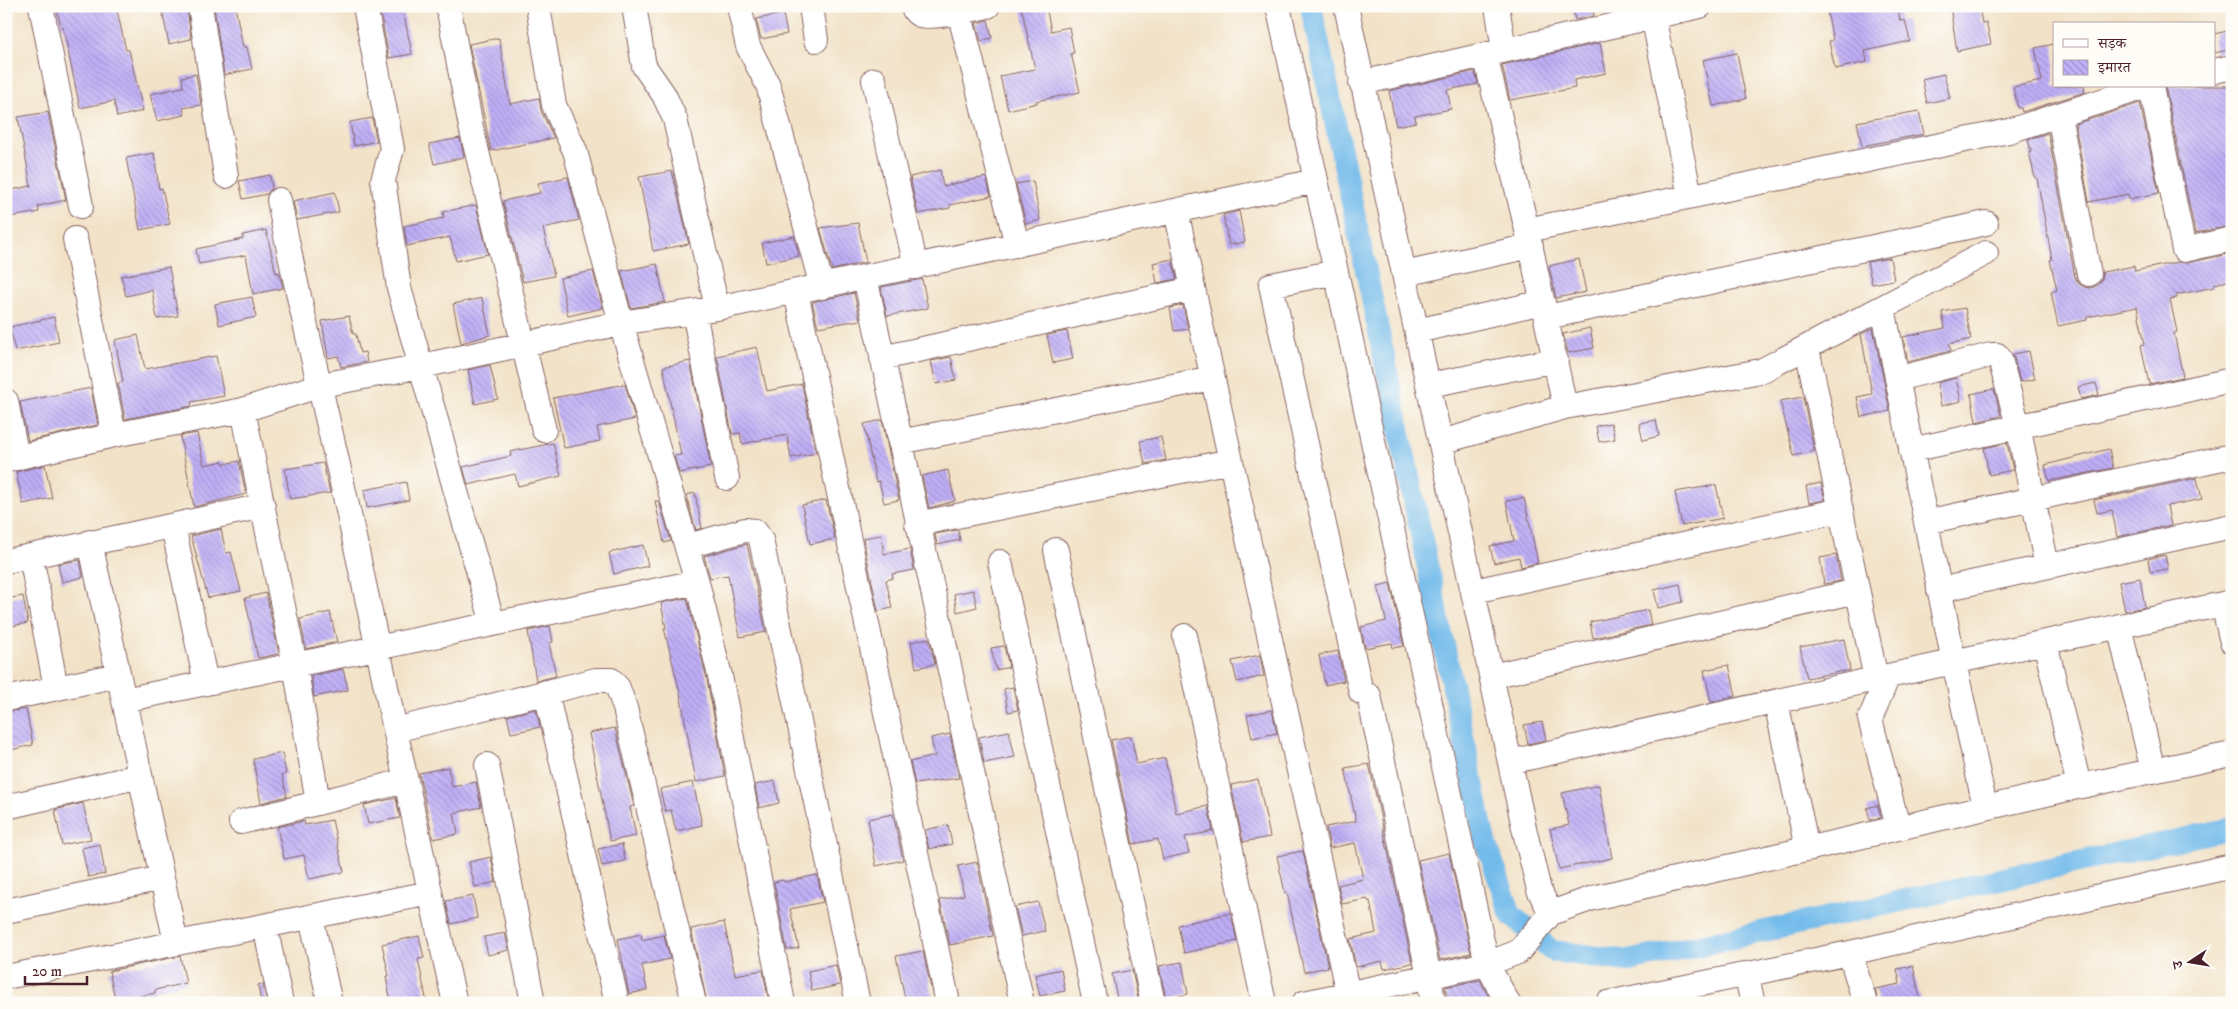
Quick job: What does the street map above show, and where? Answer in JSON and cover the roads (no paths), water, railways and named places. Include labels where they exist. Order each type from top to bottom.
[{"type":"street","points":[[41,6],[82,206]]},
{"type":"street","points":[[200,6],[226,176]]},
{"type":"street","points":[[365,6],[392,149],[384,180],[399,288],[492,624]]},
{"type":"street","points":[[448,6],[471,127],[544,430]]},
{"type":"street","points":[[538,6],[554,105],[575,151],[622,323],[697,582],[720,676],[782,1003]]},
{"type":"street","points":[[634,6],[644,66],[664,95],[675,119],[717,308]]},
{"type":"street","points":[[739,6],[748,46],[768,85],[822,287]]},
{"type":"street","points":[[811,6],[816,40]]},
{"type":"street","points":[[912,6],[918,15],[929,16],[988,6]]},
{"type":"street","points":[[1278,6],[1487,964],[1508,1003]]},
{"type":"street","points":[[1346,6],[1361,83],[1417,330],[1510,762],[1539,890],[1548,917]]},
{"type":"street","points":[[1497,6],[1494,52],[1529,238],[1565,407]]},
{"type":"street","points":[[1361,83],[1700,6]]},
{"type":"street","points":[[959,11],[1017,245]]},
{"type":"street","points":[[1653,16],[1690,196]]},
{"type":"street","points":[[874,80],[916,267]]},
{"type":"street","points":[[1404,274],[1529,238],[1690,196],[2009,131],[2144,88]]},
{"type":"street","points":[[2150,88],[2184,250],[2232,239]]},
{"type":"street","points":[[2059,115],[2090,274]]},
{"type":"street","points":[[6,401],[12,459],[114,435],[243,410],[321,385],[422,366],[622,323],[717,308],[822,287],[1316,182]]},
{"type":"street","points":[[279,200],[291,262],[321,385],[405,781],[455,1003]]},
{"type":"street","points":[[1176,211],[1349,998]]},
{"type":"street","points":[[1417,330],[1545,310],[1986,223]]},
{"type":"street","points":[[75,239],[114,435]]},
{"type":"street","points":[[1441,442],[1565,407],[1761,371],[1986,253]]},
{"type":"street","points":[[1336,272],[1272,285],[1361,692],[1369,696],[1430,976],[1433,1003]]},
{"type":"street","points":[[865,277],[1022,1003]]},
{"type":"street","points":[[882,358],[1193,289]]},
{"type":"street","points":[[796,292],[948,1003]]},
{"type":"street","points":[[1883,308],[1939,590],[1985,807]]},
{"type":"street","points":[[694,312],[727,478]]},
{"type":"street","points":[[1807,348],[1857,591],[1882,678],[1870,719],[1898,828]]},
{"type":"street","points":[[1897,379],[1997,355],[2000,359],[2018,426],[2047,566]]},
{"type":"street","points":[[1429,385],[1556,360]]},
{"type":"street","points":[[900,442],[1212,378]]},
{"type":"street","points":[[1911,450],[2232,380]]},
{"type":"street","points":[[243,410],[295,665],[318,803]]},
{"type":"street","points":[[1926,522],[2232,456]]},
{"type":"street","points":[[917,524],[1231,462]]},
{"type":"street","points":[[6,561],[263,506]]},
{"type":"street","points":[[1474,591],[1841,510]]},
{"type":"street","points":[[173,526],[206,683]]},
{"type":"street","points":[[1939,590],[2232,526]]},
{"type":"street","points":[[688,546],[745,530],[755,531],[761,540],[858,1003]]},
{"type":"street","points":[[90,542],[176,943]]},
{"type":"street","points":[[1056,550],[1153,1003]]},
{"type":"street","points":[[31,556],[56,688]]},
{"type":"street","points":[[1000,562],[1095,1003]]},
{"type":"street","points":[[124,700],[697,582]]},
{"type":"street","points":[[1492,676],[1857,591]]},
{"type":"street","points":[[1510,762],[1954,662],[2227,603],[2232,642]]},
{"type":"street","points":[[2119,626],[2153,771]]},
{"type":"street","points":[[1186,636],[1264,1003]]},
{"type":"street","points":[[2045,642],[2079,786]]},
{"type":"street","points":[[6,699],[118,675]]},
{"type":"street","points":[[395,730],[596,680],[611,680],[618,688],[625,708],[694,1003]]},
{"type":"street","points":[[546,692],[618,1003]]},
{"type":"street","points":[[1776,702],[1807,848]]},
{"type":"street","points":[[1304,1003],[1349,998],[1430,976],[1487,964],[1518,952],[1548,917],[1593,898],[1985,807],[2232,754]]},
{"type":"street","points":[[487,765],[533,1003]]},
{"type":"street","points":[[6,807],[140,776]]},
{"type":"street","points":[[241,822],[405,781]]},
{"type":"street","points":[[1608,1003],[1650,999],[1746,974],[1850,953],[2232,866]]},
{"type":"street","points":[[6,911],[162,878]]},
{"type":"street","points":[[6,977],[430,893]]},
{"type":"street","points":[[311,917],[330,1003]]},
{"type":"street","points":[[265,926],[282,1003]]},
{"type":"street","points":[[1850,953],[1865,1003]]},
{"type":"street","points":[[1746,974],[1753,1003]]},
{"type":"waterway","points":[[1311,6],[1484,837],[1511,915],[1552,951],[1629,961],[2232,828]]}]
